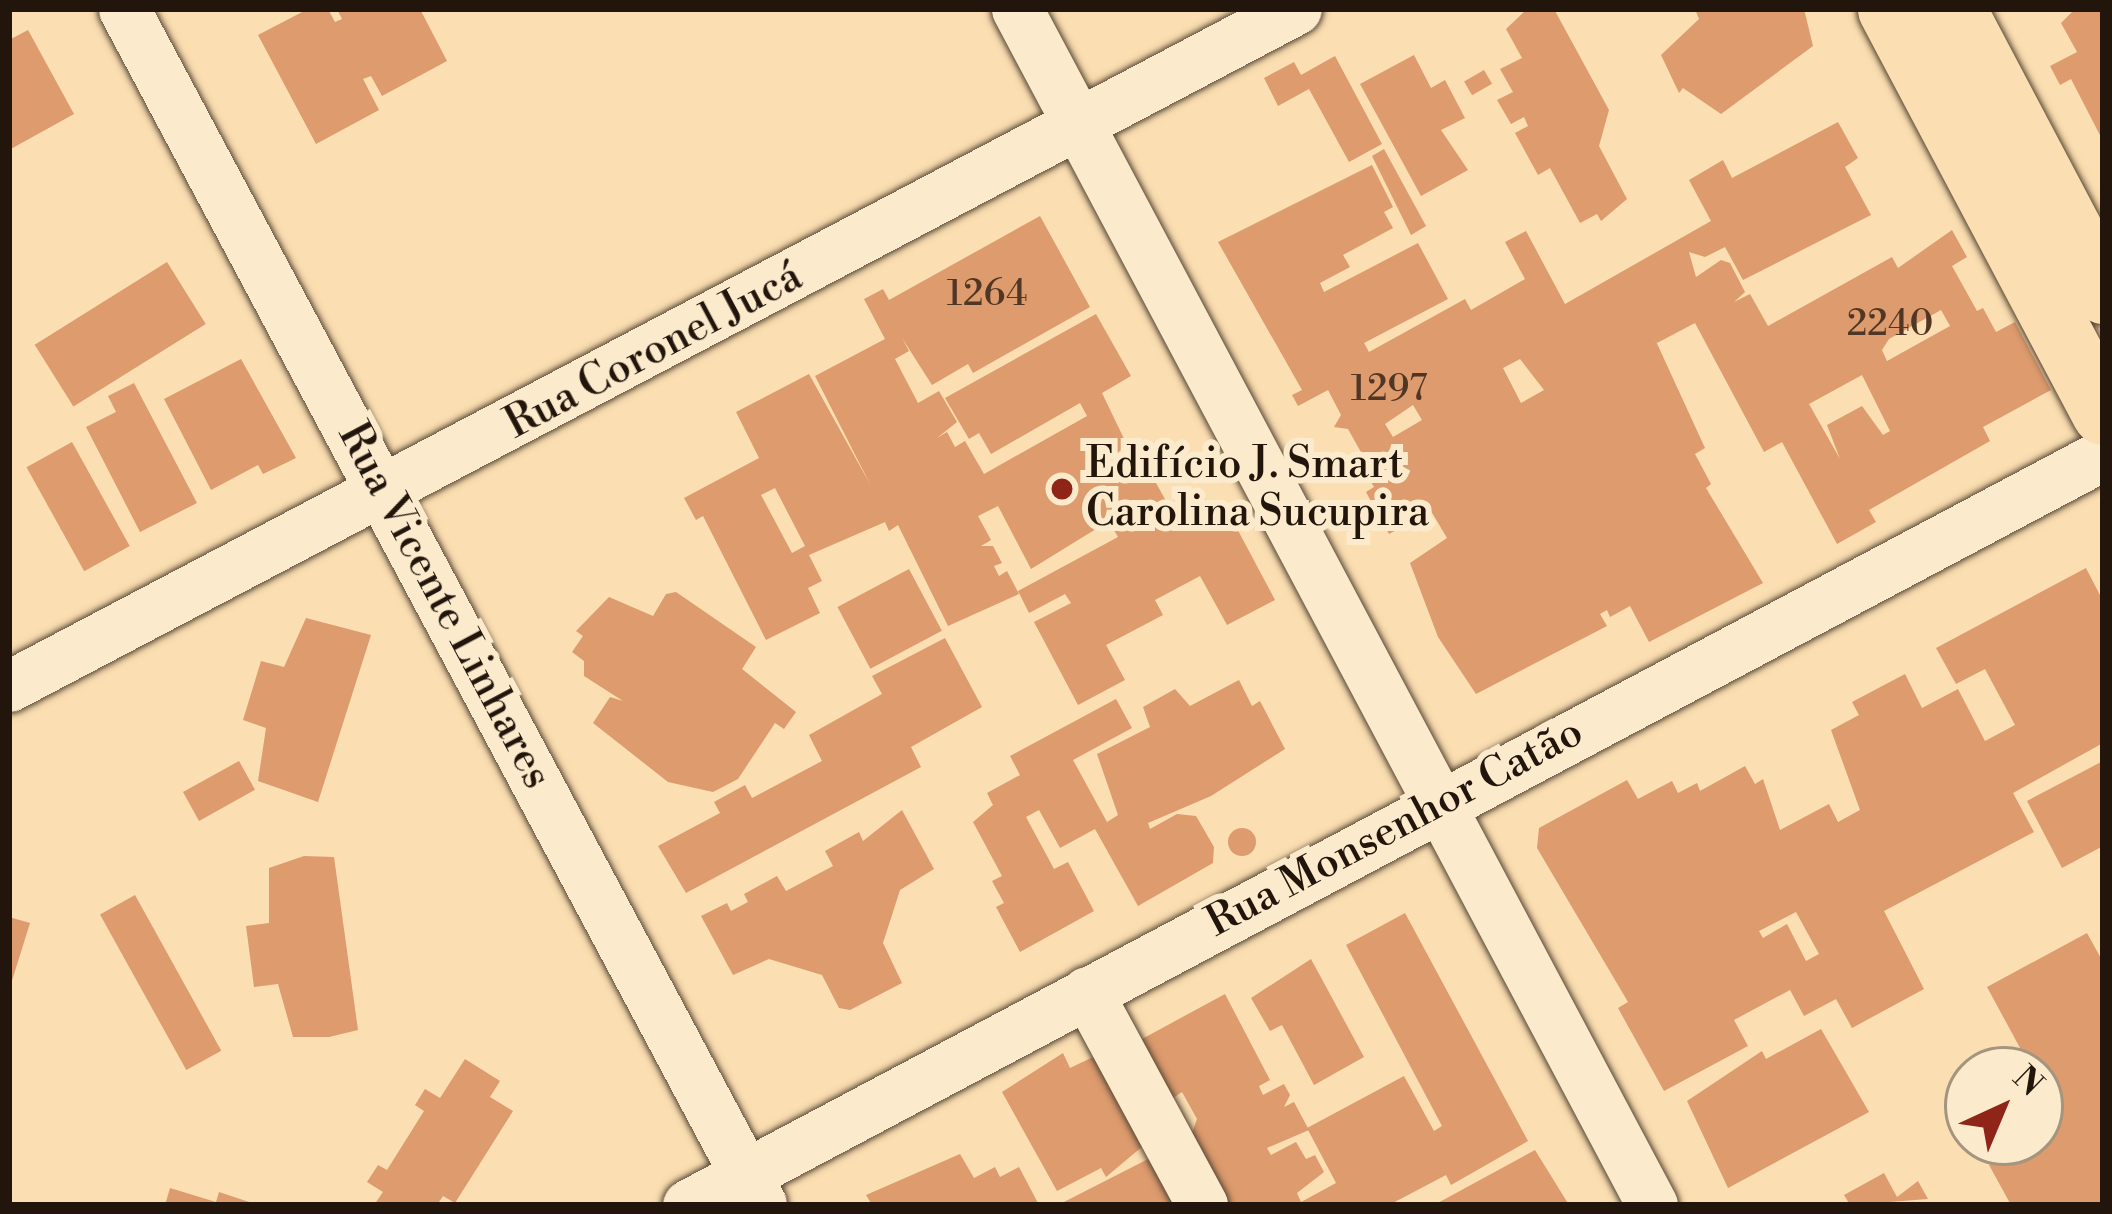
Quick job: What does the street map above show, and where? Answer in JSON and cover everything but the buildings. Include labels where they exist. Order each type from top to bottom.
[{"type":"main road","points":[[1889,9],[2103,413]]},
{"type":"main road","points":[[1954,9],[2103,292]]},
{"type":"street","name":"Rua Vicente Linhares","points":[[124,9],[753,1190]]},
{"type":"street","points":[[1017,9],[1652,1205]]},
{"type":"street","name":"Rua Coronel Jucá","points":[[9,686],[1081,128],[1296,9]]},
{"type":"street","name":"Rua Monsenhor Catão","points":[[688,1205],[753,1190],[1087,992],[2103,455]]},
{"type":"street","points":[[1087,992],[1202,1205]]},
{"type":"place","name":"Edifício J. Smart Carolina Sucupira","points":[[1062,489]]}]
